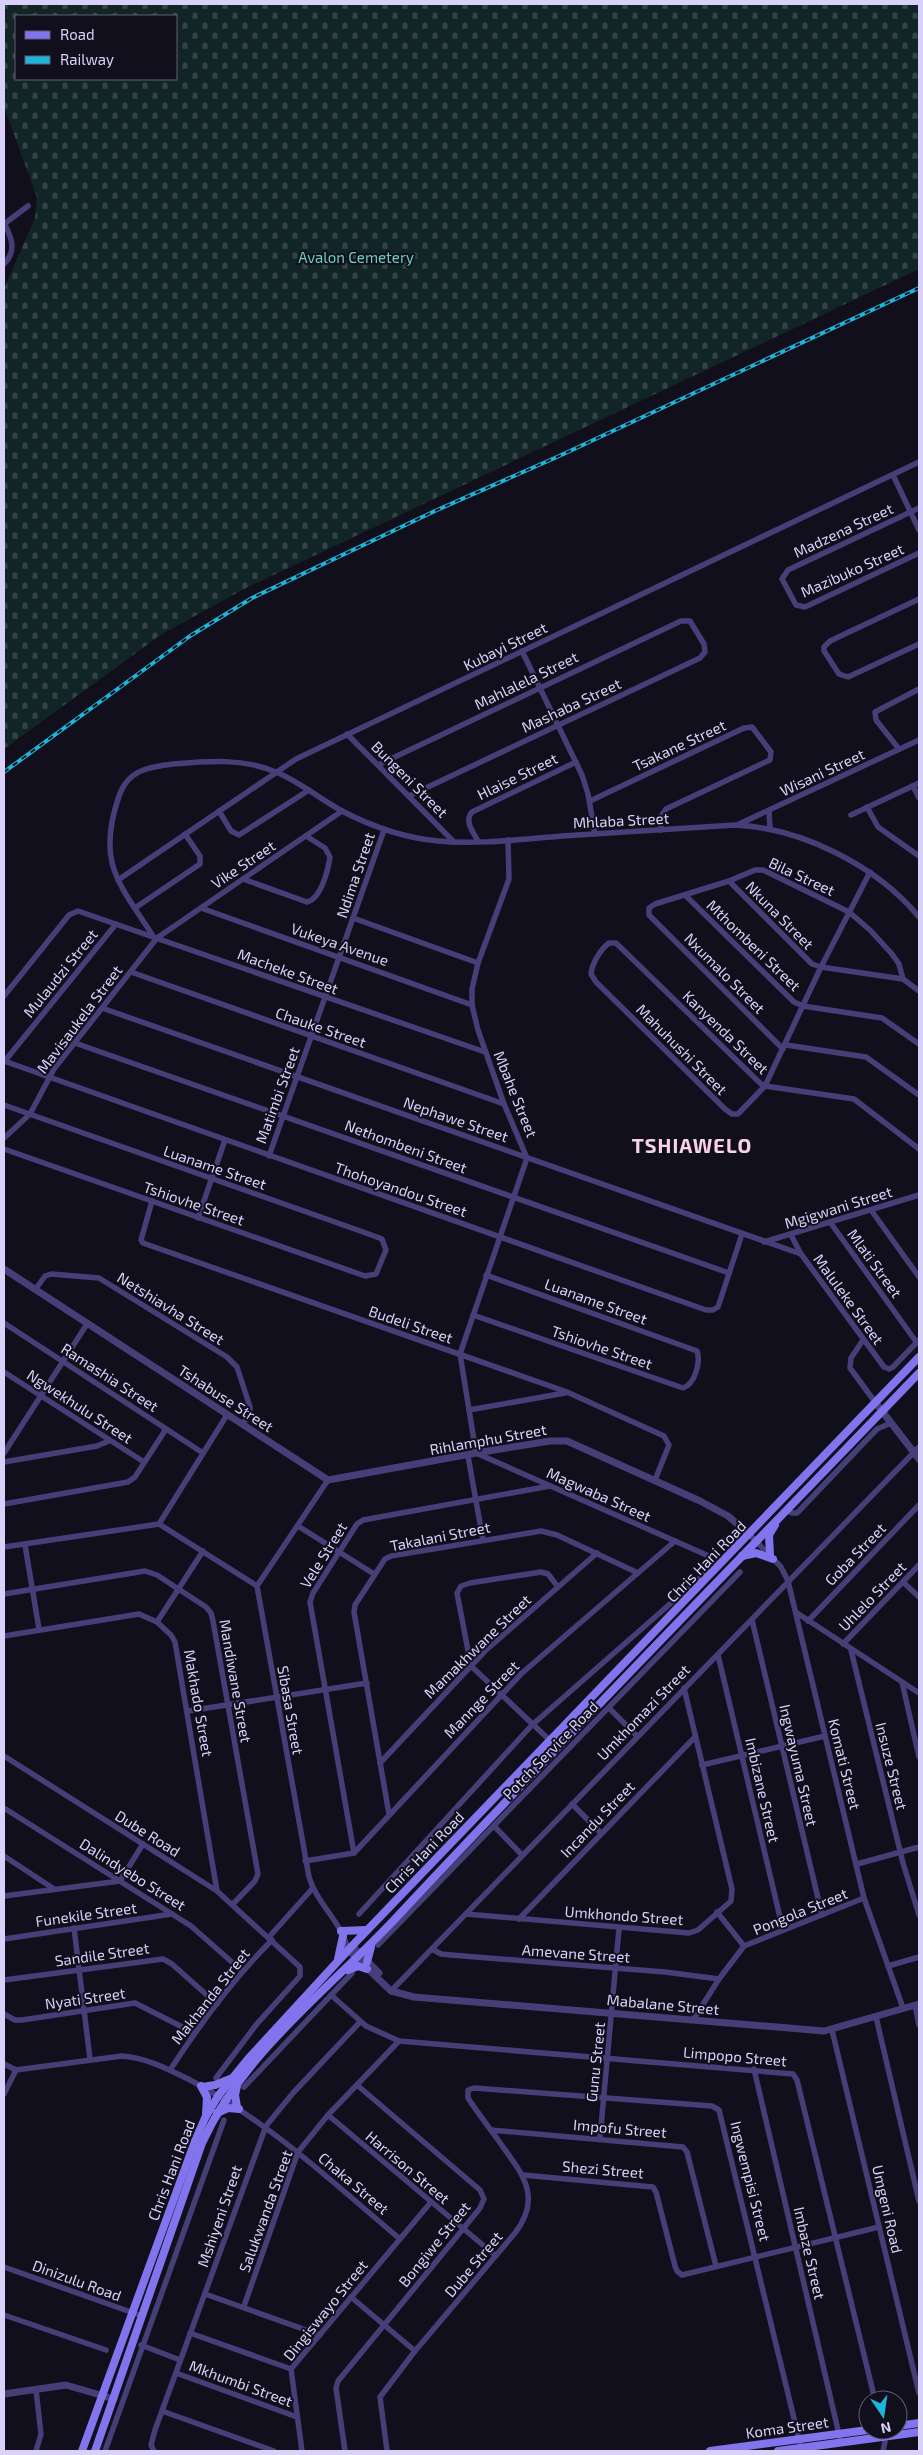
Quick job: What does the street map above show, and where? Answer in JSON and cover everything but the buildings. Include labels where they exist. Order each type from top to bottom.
[{"type":"main road","name":"Chris Hani Road","points":[[238,2082],[338,1961],[346,1941],[367,1930],[750,1535],[919,1357]]},
{"type":"main road","name":"Chris Hani Road","points":[[82,2451],[205,2118],[333,1980],[380,1936],[557,1747],[919,1373]]},
{"type":"main road","points":[[740,1557],[756,1553],[772,1557],[769,1535],[784,1512]]},
{"type":"main road","points":[[338,1961],[346,1941],[367,1930]]},
{"type":"main road","points":[[333,1980],[355,1967],[367,1965],[369,1950],[380,1936]]},
{"type":"main road","points":[[205,2118],[207,2102],[202,2086],[238,2082],[234,2095],[238,2108],[228,2108],[216,2114]]},
{"type":"main road","name":"Chris Hani Road","points":[[95,2451],[202,2143],[222,2098]]},
{"type":"main road","name":"Koma Street","points":[[778,2451],[840,2434],[858,2431]]},
{"type":"main road","name":"Koma Street","points":[[710,2451],[800,2444],[841,2443],[858,2439]]},
{"type":"street","points":[[4,264],[10,256],[13,247],[12,238],[4,224],[28,206]]},
{"type":"street","name":"Kubayi Street","points":[[118,880],[296,758],[919,462]]},
{"type":"street","points":[[893,475],[919,530]]},
{"type":"street","name":"Madzena Street","points":[[796,605],[782,579],[785,572],[919,508]]},
{"type":"street","name":"Mazibuko Street","points":[[796,605],[801,607],[808,606],[919,554]]},
{"type":"street","points":[[919,599],[826,643],[824,654],[843,677],[852,676],[919,644]]},
{"type":"street","name":"Mahlalela Street","points":[[378,765],[685,620]]},
{"type":"street","name":"Mashaba Street","points":[[408,796],[702,656],[705,650],[704,644],[691,622],[685,620]]},
{"type":"street","points":[[522,652],[541,687],[576,762],[590,801],[595,834]]},
{"type":"street","points":[[899,749],[876,720],[876,712],[919,689]]},
{"type":"street","name":"Tsakane Street","points":[[590,801],[747,727],[752,727],[771,752],[772,756],[767,762],[666,810],[661,816],[661,830]]},
{"type":"street","name":"Bungeni Street","points":[[347,734],[454,842]]},
{"type":"street","name":"Wisani Street","points":[[736,825],[919,740]]},
{"type":"street","name":"Mhlaba Street","points":[[155,937],[118,880],[110,860],[111,822],[121,789],[135,773],[153,766],[229,761],[275,772],[309,790],[342,811],[384,830],[421,839],[454,842],[508,840],[736,825],[770,828],[834,853],[870,872],[903,898],[919,917]]},
{"type":"street","name":"Hlaise Street","points":[[478,841],[468,822],[472,812],[576,762]]},
{"type":"street","points":[[851,815],[916,784],[919,798]]},
{"type":"street","points":[[219,811],[231,831],[238,835],[309,790]]},
{"type":"street","points":[[867,807],[878,826],[919,856]]},
{"type":"street","name":"Vike Street","points":[[155,937],[201,908],[342,811]]},
{"type":"street","points":[[769,811],[770,828]]},
{"type":"street","name":"Ndima Street","points":[[340,958],[384,830]]},
{"type":"street","points":[[135,908],[200,864],[200,856],[185,834]]},
{"type":"street","points":[[243,879],[307,902],[314,899],[318,894],[330,857],[325,848],[306,836]]},
{"type":"street","name":"Mbahe Street","points":[[460,1354],[527,1158],[485,1052],[472,1004],[478,963],[509,879],[508,840]]},
{"type":"street","name":"Bila Street","points":[[649,915],[649,908],[655,904],[729,881],[755,870],[763,870],[849,912],[870,930],[897,960],[903,979]]},
{"type":"street","points":[[765,1086],[821,967],[870,872]]},
{"type":"street","name":"Nkuna Street","points":[[729,881],[812,964],[903,979]]},
{"type":"street","name":"Mthombeni Street","points":[[685,895],[794,1002],[803,1006],[882,1018],[919,1044]]},
{"type":"street","name":"Vukeya Avenue","points":[[201,908],[472,1004]]},
{"type":"street","name":"Macheke Street","points":[[4,996],[69,915],[76,911],[485,1052]]},
{"type":"street","name":"Nxumalo Street","points":[[649,915],[784,1047]]},
{"type":"street","points":[[353,918],[478,963]]},
{"type":"street","name":"Mulaudzi Street","points":[[4,1062],[116,924]]},
{"type":"street","name":"Mavisaukela Street","points":[[4,1138],[30,1114],[49,1077],[131,972],[155,937]]},
{"type":"street","name":"Kanyenda Street","points":[[592,967],[606,945],[616,943],[756,1081],[765,1086],[851,1098],[919,1149]]},
{"type":"street","name":"Matimbi Street","points":[[269,1156],[340,958]]},
{"type":"street","name":"Mahuhushi Street","points":[[592,967],[591,974],[593,978],[729,1112],[734,1114],[740,1113],[765,1086]]},
{"type":"street","name":"Chauke Street","points":[[131,972],[504,1104]]},
{"type":"street","points":[[903,979],[919,991]]},
{"type":"street","name":"Nephawe Street","points":[[102,1008],[801,1254]]},
{"type":"street","name":"Nethombeni Street","points":[[74,1043],[729,1273]]},
{"type":"street","points":[[784,1047],[866,1057],[919,1095]]},
{"type":"street","name":"Thohoyandou Street","points":[[4,1062],[708,1310],[718,1307],[742,1234]]},
{"type":"street","name":"Luaname Street","points":[[4,1105],[382,1239],[386,1250],[376,1274]]},
{"type":"street","points":[[198,1218],[225,1140]]},
{"type":"street","name":"Tshiovhe Street","points":[[4,1149],[365,1276],[376,1274]]},
{"type":"street","name":"Mgigwani Street","points":[[764,1242],[919,1195]]},
{"type":"street","name":"Budeli Street","points":[[152,1201],[140,1237],[143,1243],[567,1392],[664,1436],[669,1445],[655,1480]]},
{"type":"street","points":[[871,1210],[919,1277]]},
{"type":"street","name":"Mlati Street","points":[[830,1222],[918,1342]]},
{"type":"street","name":"Maluleke Street","points":[[791,1235],[801,1254],[884,1367],[889,1369],[893,1367],[918,1342]]},
{"type":"street","name":"Tshabuse Street","points":[[4,1269],[328,1480]]},
{"type":"street","name":"Netshiavha Street","points":[[35,1290],[45,1276],[52,1274],[99,1278],[227,1357],[237,1367],[250,1407],[250,1413],[242,1425]]},
{"type":"street","name":"Luaname Street","points":[[486,1275],[698,1350]]},
{"type":"street","name":"Tshiovhe Street","points":[[473,1315],[683,1388],[692,1381],[699,1361],[698,1350]]},
{"type":"street","name":"Ramashia Street","points":[[4,1323],[203,1453]]},
{"type":"street","points":[[4,1453],[87,1324]]},
{"type":"street","points":[[863,1340],[861,1347],[851,1358],[850,1368],[891,1423],[917,1450],[919,1459]]},
{"type":"street","points":[[460,1354],[476,1454]]},
{"type":"street","name":"Ngwekhulu Street","points":[[4,1372],[144,1462]]},
{"type":"street","points":[[469,1410],[567,1392]]},
{"type":"street","points":[[159,1524],[227,1415]]},
{"type":"street","points":[[784,1512],[797,1512],[878,1429],[891,1423]]},
{"type":"street","points":[[4,1504],[128,1482],[166,1429]]},
{"type":"street","points":[[4,1462],[97,1446],[109,1441]]},
{"type":"street","name":"Rihlamphu Street","points":[[328,1480],[550,1441],[567,1441],[655,1480],[728,1516],[750,1535]]},
{"type":"street","name":"Umkhomazi Street","points":[[393,1989],[917,1450]]},
{"type":"street","name":"Magwaba Street","points":[[476,1454],[711,1557]]},
{"type":"street","points":[[468,1456],[483,1540]]},
{"type":"street","points":[[4,1548],[159,1524],[256,1586],[328,1480]]},
{"type":"street","name":"Vele Street","points":[[354,1853],[310,1602],[313,1593],[358,1524],[363,1520],[550,1486]]},
{"type":"street","name":"Goba Street","points":[[808,1621],[919,1505]]},
{"type":"street","points":[[298,1526],[374,1574]]},
{"type":"street","name":"Takalani Street","points":[[389,1814],[354,1612],[355,1605],[385,1559],[391,1556],[540,1530],[557,1535],[638,1573]]},
{"type":"street","name":"Komati Street","points":[[750,1535],[772,1557],[788,1581],[864,1898],[903,2008]]},
{"type":"street","name":"Mannge Street","points":[[354,1853],[522,1673],[675,1541]]},
{"type":"street","points":[[25,1545],[40,1629]]},
{"type":"street","points":[[157,1622],[203,1551]]},
{"type":"street","name":"Mamakhwane Street","points":[[380,1763],[470,1666],[597,1553]]},
{"type":"street","name":"Uhlelo Street","points":[[843,1644],[919,1565]]},
{"type":"street","name":"Mandiwane Street","points":[[4,1594],[145,1571],[157,1575],[206,1607],[211,1613],[258,1874],[255,1881],[233,1904]]},
{"type":"street","points":[[557,1747],[470,1666],[458,1596],[459,1588],[470,1584],[541,1572],[552,1577],[558,1587]]},
{"type":"street","name":"Potch Service Road","points":[[378,1945],[740,1572]]},
{"type":"street","name":"Chris Hani Road","points":[[358,1914],[532,1725],[703,1575]]},
{"type":"street","points":[[903,1582],[919,1598]]},
{"type":"street","name":"Sibasa Street","points":[[256,1586],[305,1861],[312,1889],[346,1941]]},
{"type":"street","points":[[797,1613],[919,1693]]},
{"type":"street","name":"Makhado Street","points":[[4,1636],[138,1614],[157,1622],[174,1639],[188,1711],[217,1891]]},
{"type":"street","name":"Ingwayuma Street","points":[[752,1620],[822,1915]]},
{"type":"street","name":"Insuze Street","points":[[851,1650],[900,1853],[919,1916]]},
{"type":"street","name":"Imbizane Street","points":[[718,1655],[783,1930]]},
{"type":"street","points":[[902,1682],[919,1757]]},
{"type":"street","points":[[188,1711],[367,1683]]},
{"type":"street","name":"Umkhondo Street","points":[[466,1914],[618,1928],[693,1932],[698,1930],[731,1901],[732,1893],[694,1738],[684,1688]]},
{"type":"street","points":[[609,1708],[637,1736]]},
{"type":"street","points":[[702,1765],[825,1736]]},
{"type":"street","name":"Incandu Street","points":[[519,1919],[694,1738]]},
{"type":"street","name":"Dube Road","points":[[4,1756],[217,1891],[270,1939]]},
{"type":"street","points":[[572,1804],[601,1833]]},
{"type":"street","name":"Dalindyebo Street","points":[[4,1808],[191,1926],[242,1971]]},
{"type":"street","points":[[494,1826],[522,1855]]},
{"type":"street","points":[[4,1896],[120,1881],[143,1844]]},
{"type":"street","points":[[857,1864],[919,1848]]},
{"type":"street","points":[[305,1861],[354,1853]]},
{"type":"street","points":[[4,1856],[54,1889]]},
{"type":"street","name":"Makhanda Street","points":[[170,2070],[194,2033],[242,1971],[312,1889]]},
{"type":"street","name":"Pongola Street","points":[[693,2020],[718,1979],[744,1946],[864,1898]]},
{"type":"street","points":[[717,1912],[744,1946]]},
{"type":"street","name":"Funekile Street","points":[[4,1939],[173,1914]]},
{"type":"street","points":[[74,1928],[90,2059]]},
{"type":"street","name":"Gunu Street","points":[[600,2138],[616,1969],[618,1928]]},
{"type":"street","points":[[216,2078],[256,2025],[302,1973],[300,1967],[270,1939]]},
{"type":"street","name":"Mabalane Street","points":[[346,1941],[367,1965],[401,1995],[813,2031],[832,2030],[917,2005]]},
{"type":"street","name":"Amevane Street","points":[[432,1949],[441,1954],[718,1979]]},
{"type":"street","points":[[888,1966],[919,1957]]},
{"type":"street","name":"Sandile Street","points":[[4,1980],[155,1959],[167,1960],[217,2004]]},
{"type":"street","points":[[238,2082],[352,1973]]},
{"type":"street","points":[[330,1995],[360,2022],[376,2032],[399,2040]]},
{"type":"street","name":"Nyati Street","points":[[4,2014],[15,2020],[22,2020],[135,2003],[194,2033]]},
{"type":"street","points":[[917,2005],[919,2025]]},
{"type":"street","points":[[876,2017],[919,2201]]},
{"type":"street","name":"Mshiyeni Street","points":[[153,2449],[162,2411],[266,2126],[293,2093],[360,2022]]},
{"type":"street","name":"Umgeni Road","points":[[832,2030],[919,2393]]},
{"type":"street","name":"Limpopo Street","points":[[399,2040],[754,2069],[790,2073],[797,2078],[872,2390]]},
{"type":"street","name":"Salukwanda Street","points":[[244,2306],[298,2152],[328,2115],[399,2040]]},
{"type":"street","name":"Chaka Street","points":[[16,2070],[90,2059],[134,2057],[170,2070],[202,2086],[266,2126],[400,2238]]},
{"type":"street","points":[[4,2064],[16,2070],[4,2094]]},
{"type":"street","name":"Imbaze Street","points":[[754,2069],[841,2443]]},
{"type":"street","name":"Bongiwe Street","points":[[345,2451],[337,2384],[340,2376],[482,2206],[484,2200],[482,2192],[357,2085]]},
{"type":"street","name":"Ingwempisi Street","points":[[468,2090],[474,2088],[712,2106],[718,2108],[756,2257],[800,2444]]},
{"type":"street","name":"Dube Street","points":[[386,2451],[380,2397],[415,2351],[518,2229],[526,2215],[528,2195],[523,2175],[468,2098],[468,2090]]},
{"type":"street","name":"Harrison Street","points":[[328,2115],[496,2256]]},
{"type":"street","points":[[105,2451],[141,2346],[224,2120]]},
{"type":"street","name":"Impofu Street","points":[[491,2130],[679,2145],[684,2148],[716,2266]]},
{"type":"street","name":"Shezi Street","points":[[523,2175],[652,2186],[656,2192],[677,2271],[682,2274],[879,2227]]},
{"type":"street","name":"Dingiswayo Street","points":[[302,2451],[291,2370],[431,2202]]},
{"type":"street","name":"Dinizulu Road","points":[[4,2267],[142,2316]]},
{"type":"street","points":[[206,2294],[244,2306],[320,2335]]},
{"type":"street","points":[[351,2297],[383,2326],[415,2351]]},
{"type":"street","points":[[4,2315],[106,2350]]},
{"type":"street","points":[[190,2333],[291,2370]]},
{"type":"street","points":[[141,2346],[180,2360]]},
{"type":"street","name":"Mkhumbi Street","points":[[176,2373],[298,2417]]},
{"type":"street","points":[[4,2394],[74,2386],[114,2399]]},
{"type":"street","points":[[36,2390],[41,2434],[36,2451]]},
{"type":"street","points":[[162,2411],[274,2451]]},
{"type":"green space","name":"Avalon Cemetery","points":[[4,4],[919,4],[919,269],[244,589],[162,634],[4,749],[4,289],[35,218],[37,197],[4,107]]},
{"type":"railway","points":[[4,772],[190,636],[252,598],[437,510],[557,457],[919,288]]},
{"type":"district","name":"TSHIAWELO","points":[[692,1145]]}]
